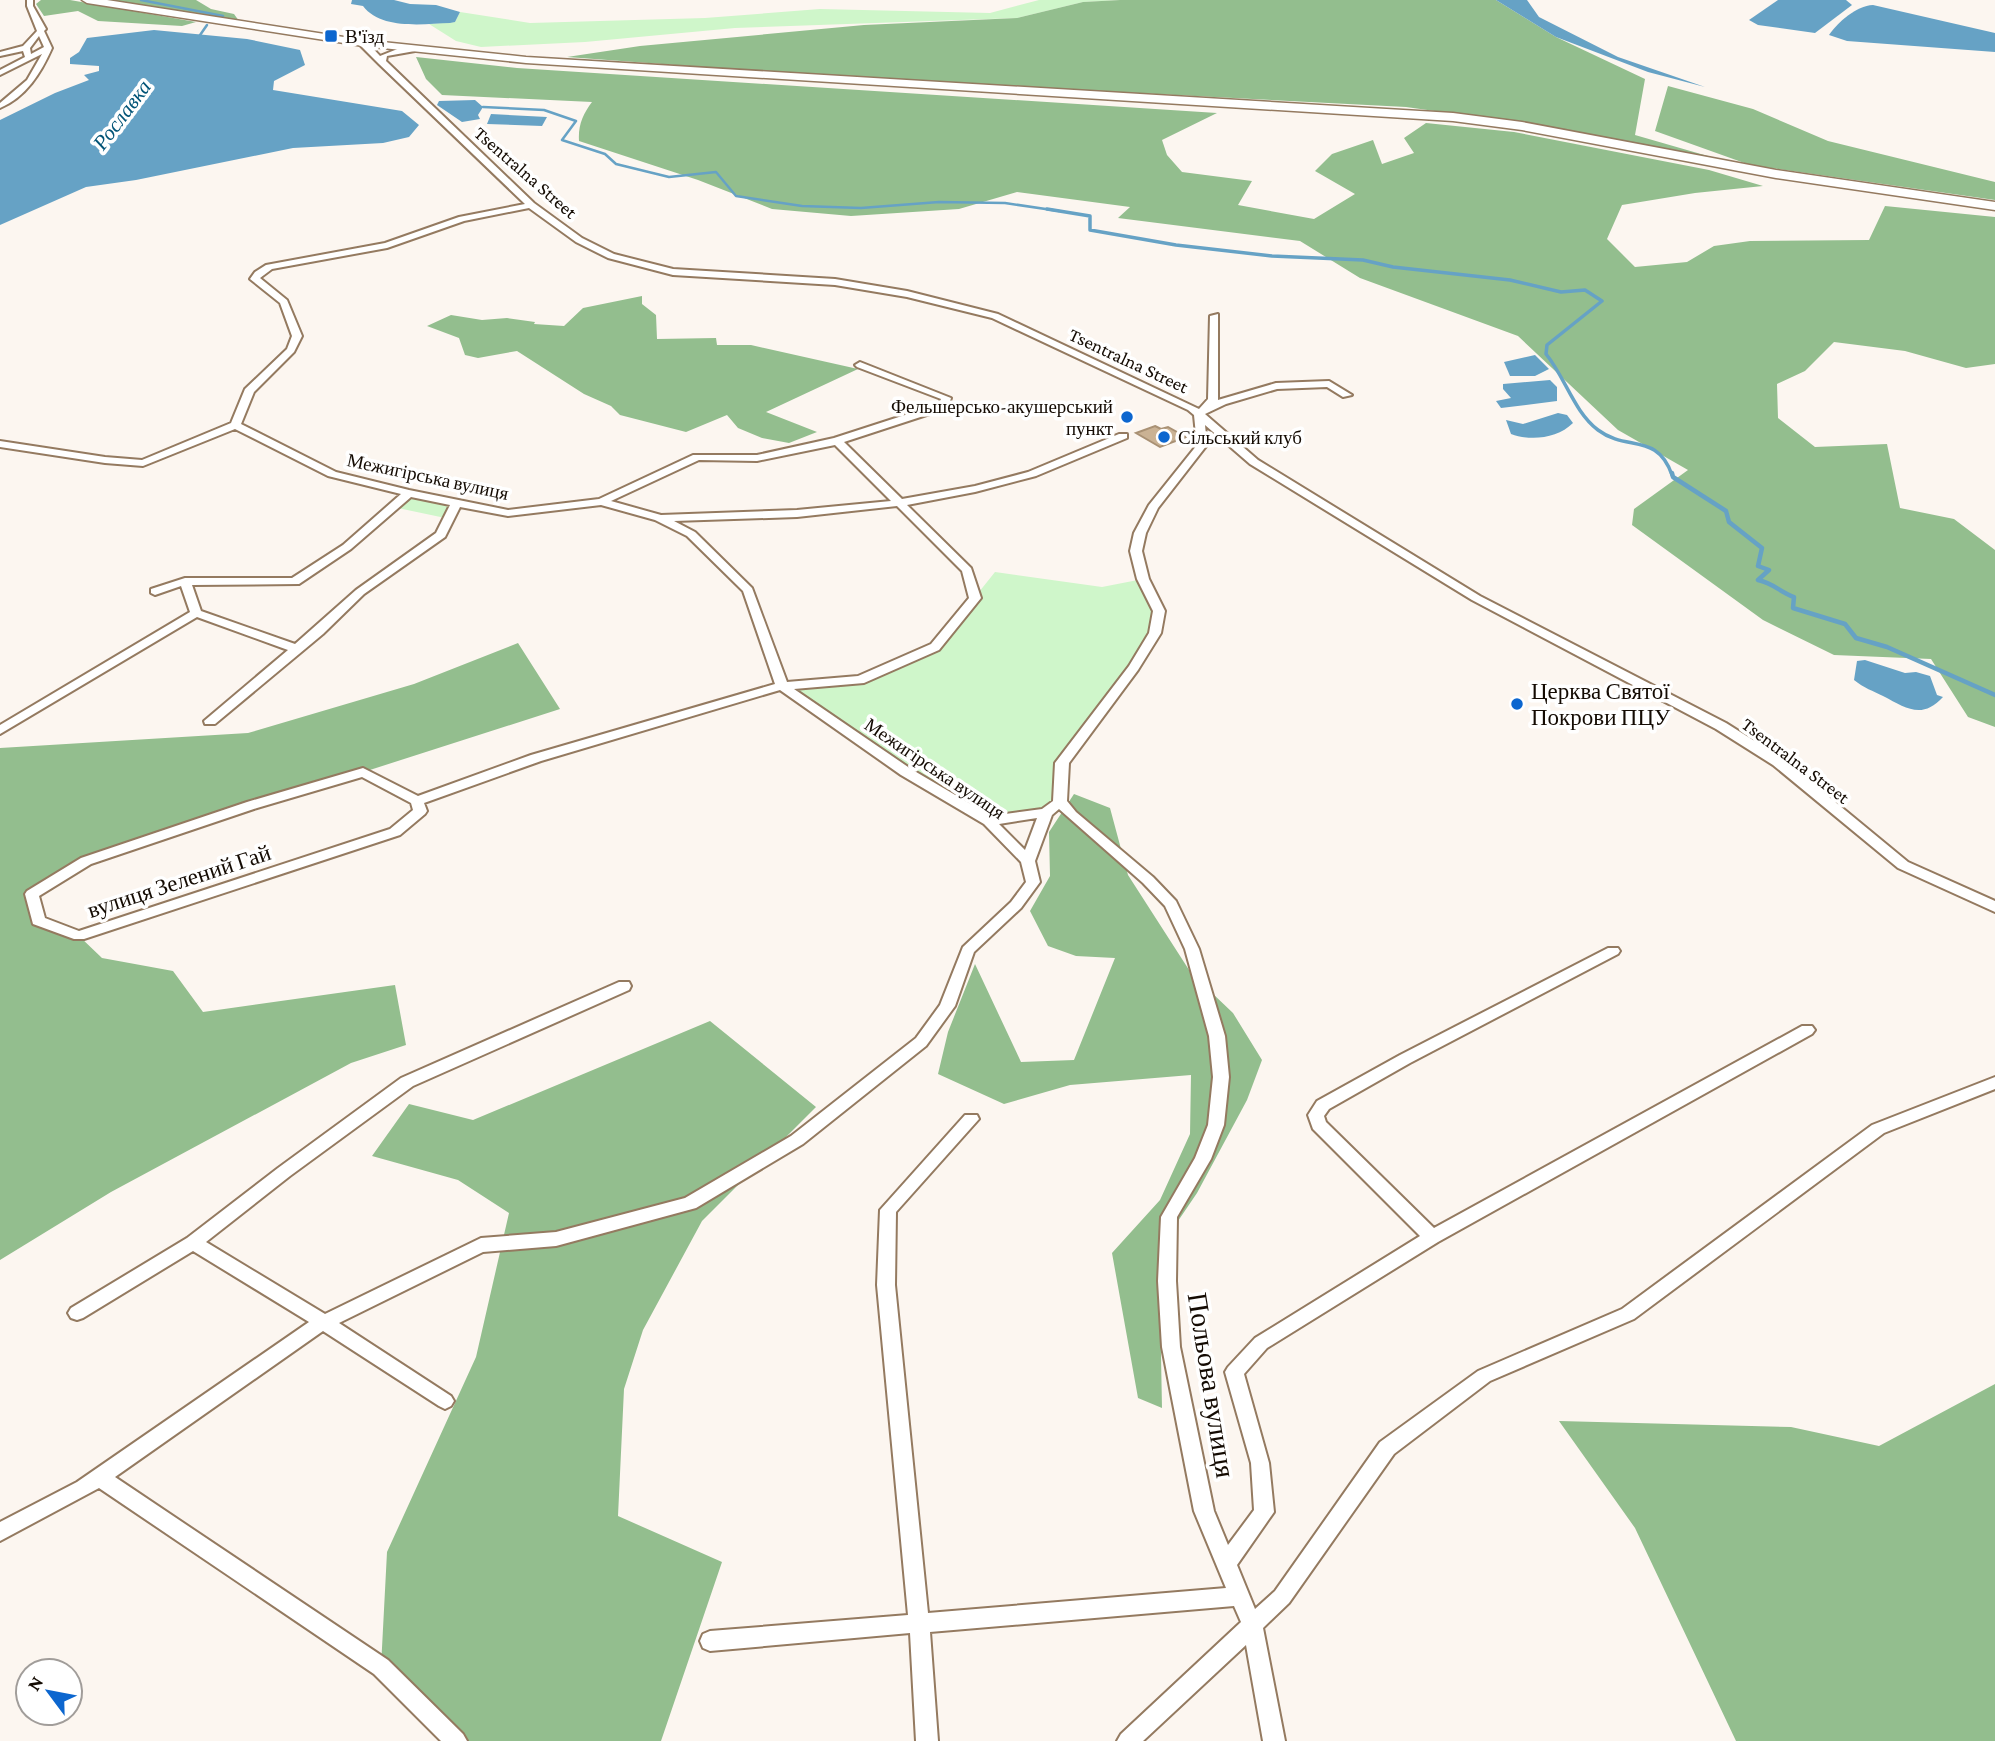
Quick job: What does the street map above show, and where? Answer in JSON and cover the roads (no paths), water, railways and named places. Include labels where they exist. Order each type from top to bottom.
[{"type":"main road","points":[[87,0],[363,43],[526,60],[1453,117],[1522,126],[1742,169],[1995,206]]},
{"type":"street","points":[[0,106],[28,86],[41,67],[48,48],[30,6],[30,0]]},
{"type":"street","points":[[0,54],[26,48],[42,29]]},
{"type":"street","name":"Tsentralna Street","points":[[363,43],[531,205],[579,240],[634,264],[673,272],[835,282],[907,294],[995,316],[1192,408],[1254,462],[1476,597],[1721,726],[1777,762],[1903,865],[1995,907]]},
{"type":"street","points":[[26,48],[29,58]]},
{"type":"street","points":[[0,73],[48,48]]},
{"type":"street","points":[[382,62],[384,55],[412,49]]},
{"type":"street","points":[[0,444],[143,463],[235,425],[249,391],[291,350],[297,336],[284,302],[255,279],[258,274],[269,267],[387,245],[463,219],[531,205]]},
{"type":"street","points":[[989,821],[1046,813],[1060,802],[1062,763],[1134,667],[1155,633],[1159,611],[1143,579],[1136,551],[1140,533],[1153,507],[1202,445],[1199,415],[1213,400],[1215,316]]},
{"type":"street","points":[[601,502],[697,457],[757,457],[838,441],[944,405],[946,398],[860,365]]},
{"type":"street","points":[[1199,415],[1222,402],[1276,386],[1329,384],[1347,395]]},
{"type":"street","name":"Межигірська вулиця","points":[[235,425],[332,474],[409,493],[508,513],[601,502],[659,518],[691,534],[748,590],[782,686],[906,772],[989,821],[1028,861]]},
{"type":"street","points":[[659,518],[743,517],[898,504],[1020,478],[1123,436]]},
{"type":"street","points":[[417,801],[536,758],[782,686],[860,680],[935,647],[975,598],[967,570],[898,504],[838,441]]},
{"type":"street","points":[[155,591],[185,580],[295,582],[347,547],[409,493]]},
{"type":"street","points":[[210,721],[297,649],[360,592],[440,535],[457,502]]},
{"type":"street","points":[[185,580],[196,613]]},
{"type":"street","points":[[196,613],[297,649]]},
{"type":"street","points":[[0,730],[196,613]]},
{"type":"street","name":"вулиця Зелений Гай","points":[[363,772],[417,801],[420,811],[395,832],[154,913],[79,936],[38,921],[32,894],[86,861],[252,805],[363,772]]},
{"type":"street","name":"Польова вулиця","points":[[1060,802],[1148,880],[1171,904],[1192,949],[1216,1036],[1221,1077],[1216,1125],[1203,1159],[1169,1217],[1167,1281],[1171,1347],[1204,1511],[1252,1625],[1274,1741]]},
{"type":"street","points":[[0,1532],[99,1477],[324,1322],[481,1245],[556,1239],[690,1203],[797,1140],[921,1042],[934,1026],[947,1006],[968,950],[1016,905],[1033,882],[1028,861],[1046,813]]},
{"type":"street","points":[[1432,1237],[1319,1125],[1316,1115],[1323,1105],[1405,1059],[1613,951]]},
{"type":"street","points":[[77,1312],[193,1242],[407,1082],[624,986]]},
{"type":"street","points":[[1226,1564],[1264,1512],[1260,1462],[1234,1371],[1261,1343],[1432,1237],[1807,1030]]},
{"type":"street","points":[[1128,1741],[1282,1597],[1387,1448],[1484,1376],[1628,1314],[1878,1129],[1995,1083]]},
{"type":"street","points":[[927,1741],[919,1623],[886,1285],[888,1210],[971,1119]]},
{"type":"street","points":[[193,1242],[324,1322],[445,1401]]},
{"type":"street","points":[[99,1477],[381,1667],[456,1741]]},
{"type":"street","points":[[710,1641],[1239,1596]]},
{"type":"water","points":[[352,0],[394,0],[436,5],[460,12],[455,22],[403,24],[380,19],[363,6],[351,4]]},
{"type":"water","points":[[1496,0],[1527,0],[1539,17],[1618,57],[1705,87],[1648,72],[1556,37]]},
{"type":"water","points":[[1778,0],[1846,0],[1852,5],[1815,33],[1758,25],[1749,20]]},
{"type":"water","points":[[1873,5],[1995,33],[1995,52],[1847,41],[1829,35],[1848,16],[1860,8]]},
{"type":"water","points":[[154,30],[247,39],[300,50],[305,65],[274,81],[273,90],[402,111],[419,125],[409,137],[383,143],[293,148],[136,180],[86,187],[0,225],[0,120],[89,80],[84,75],[99,71],[99,66],[70,64],[70,58],[79,52],[87,38]]},
{"type":"water","points":[[475,100],[483,107],[478,115],[480,119],[462,122],[437,105],[439,101]]},
{"type":"water","points":[[491,114],[547,117],[542,126],[487,124]]},
{"type":"water","points":[[1535,355],[1549,369],[1535,376],[1510,376],[1504,362]]},
{"type":"water","points":[[1550,380],[1557,387],[1557,401],[1501,408],[1496,401],[1511,398],[1503,389],[1503,384]]},
{"type":"water","points":[[1558,413],[1567,415],[1573,423],[1559,432],[1543,437],[1511,434],[1506,420],[1523,424]]},
{"type":"water","points":[[1865,660],[1905,673],[1916,672],[1930,676],[1937,695],[1943,697],[1928,708],[1907,708],[1854,680],[1857,661]]},
{"type":"waterway","name":"Рославка","points":[[141,0],[223,16]]},
{"type":"waterway","name":"Рославка","points":[[198,38],[207,25]]},
{"type":"waterway","points":[[483,107],[544,110],[576,121],[562,140],[605,154],[616,164],[669,177],[716,172],[736,196],[802,206],[861,208],[939,202],[1005,203],[1059,211]]},
{"type":"waterway","points":[[1047,209],[1090,216],[1090,230],[1176,245],[1272,256],[1363,260],[1393,267],[1510,280],[1561,292],[1585,290],[1602,301],[1547,345],[1546,354],[1590,423],[1609,436],[1650,448],[1658,453],[1672,475]]},
{"type":"waterway","points":[[1672,473],[1673,477],[1726,511],[1729,522],[1762,548],[1758,566],[1769,570],[1758,580],[1794,597],[1793,608],[1845,624],[1856,638],[1887,647],[1995,695]]},
{"type":"place","name":"В'їзд","points":[[331,36]]},
{"type":"place","name":"Фельшерсько-акушерський пункт","points":[[1127,417]]},
{"type":"place","name":"Сільський клуб","points":[[1164,437]]},
{"type":"place","name":"Церква Святої Покрови ПЦУ","points":[[1517,704]]}]
